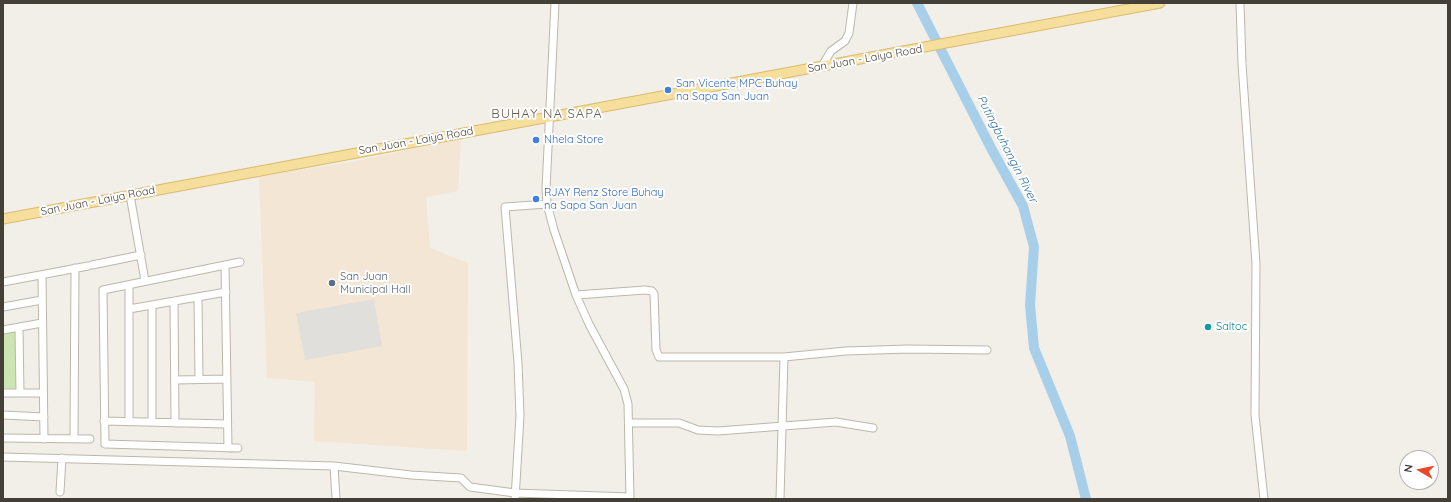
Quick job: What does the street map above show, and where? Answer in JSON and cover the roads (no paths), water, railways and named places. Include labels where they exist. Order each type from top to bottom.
[{"type":"main road","name":"San Juan - Laiya Road","points":[[3,219],[1160,3]]},
{"type":"street","points":[[3,457],[334,466],[412,475],[461,478],[470,488],[515,496],[630,498],[630,423],[628,404],[624,389],[589,324],[576,295],[554,230],[547,204],[546,189],[555,3]]},
{"type":"street","points":[[822,66],[831,51],[845,41],[849,33],[853,3]]},
{"type":"street","points":[[1240,3],[1242,64],[1256,264],[1255,415],[1264,499]]},
{"type":"street","points":[[130,195],[145,282]]},
{"type":"street","points":[[515,496],[520,416],[518,363],[505,206],[547,204]]},
{"type":"street","points":[[3,282],[141,255]]},
{"type":"street","points":[[238,448],[105,444],[103,290],[240,262]]},
{"type":"street","points":[[225,265],[228,448]]},
{"type":"street","points":[[74,439],[75,268]]},
{"type":"street","points":[[42,275],[44,439]]},
{"type":"street","points":[[129,285],[129,422]]},
{"type":"street","points":[[576,295],[645,290],[652,291],[654,294],[656,350],[659,357],[784,357],[846,351],[908,349],[987,350]]},
{"type":"street","points":[[129,309],[226,292]]},
{"type":"street","points":[[198,297],[199,379]]},
{"type":"street","points":[[3,307],[42,300]]},
{"type":"street","points":[[174,301],[175,423]]},
{"type":"street","points":[[152,305],[152,422]]},
{"type":"street","points":[[3,330],[42,324]]},
{"type":"street","points":[[19,328],[20,393]]},
{"type":"street","points":[[780,499],[784,357]]},
{"type":"street","points":[[175,380],[227,379]]},
{"type":"street","points":[[3,392],[43,393]]},
{"type":"street","points":[[3,416],[44,417]]},
{"type":"street","points":[[104,421],[227,424]]},
{"type":"street","points":[[630,423],[679,423],[698,430],[718,431],[836,422],[873,428]]},
{"type":"street","points":[[3,438],[105,440]]},
{"type":"street","points":[[175,458],[176,446]]},
{"type":"street","points":[[60,492],[62,458]]},
{"type":"street","points":[[334,466],[336,499]]},
{"type":"waterway","name":"Putingbuhangin River","points":[[917,3],[992,150],[1023,206],[1034,247],[1030,305],[1034,348],[1070,436],[1086,499]]},
{"type":"place","name":"San Vicente MPC Buhay na Sapa San Juan","points":[[668,90]]},
{"type":"place","name":"Nhela Store","points":[[536,140]]},
{"type":"place","name":"RJAY Renz Store Buhay na Sapa San Juan","points":[[536,199]]},
{"type":"place","name":"San Juan Municipal Hall","points":[[332,283]]},
{"type":"place","name":"Saltoc","points":[[1208,327]]},
{"type":"district","name":"BUHAY NA SAPA","points":[[547,114]]}]
